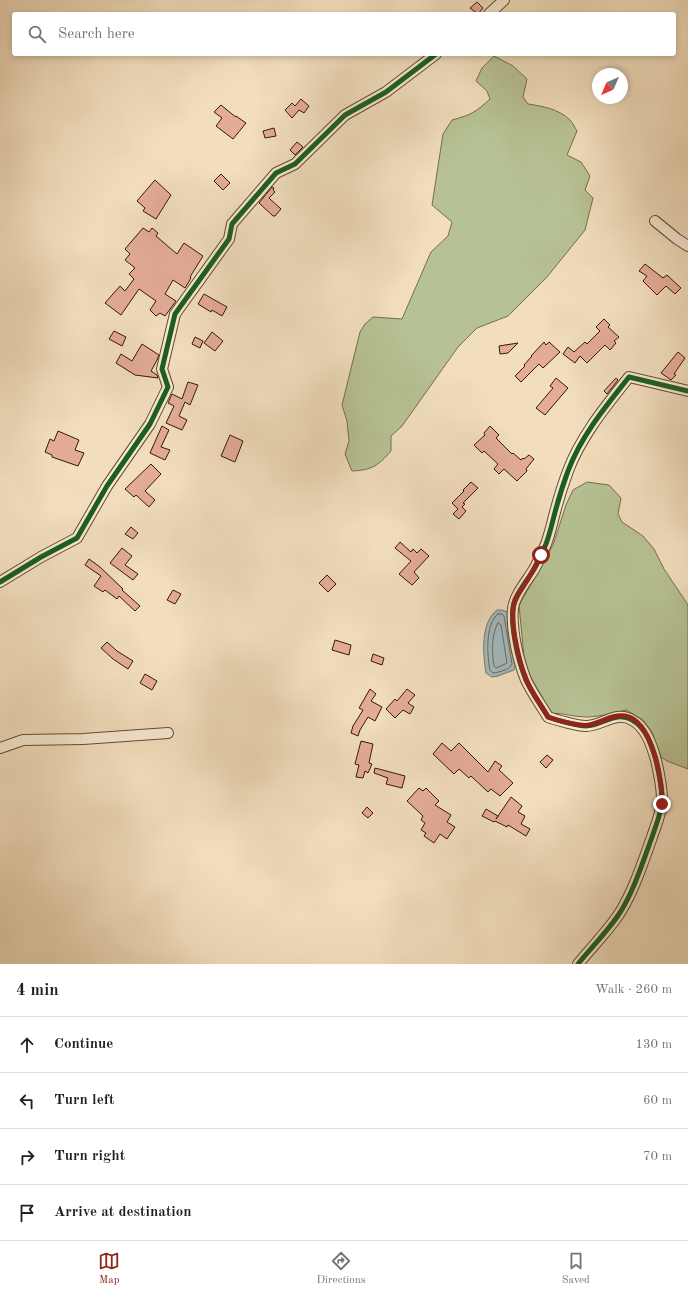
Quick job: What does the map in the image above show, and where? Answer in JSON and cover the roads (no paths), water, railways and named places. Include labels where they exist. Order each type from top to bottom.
[{"type":"street","points":[[491,12],[504,0]]},
{"type":"street","points":[[0,582],[41,557],[77,538],[107,486],[150,424],[168,387],[162,369],[175,314],[229,239],[232,224],[276,173],[295,164],[345,115],[386,92],[433,56]]},
{"type":"street","points":[[655,221],[677,240],[688,246]]},
{"type":"street","points":[[578,964],[617,917],[635,883],[648,851],[661,810],[662,799],[659,774],[650,740],[646,733],[634,720],[625,716],[612,718],[587,726],[548,717],[526,680],[519,657],[513,623],[515,600],[534,569],[547,542],[560,492],[568,470],[577,452],[592,425],[629,377],[688,391]]},
{"type":"street","points":[[0,748],[23,740],[84,739],[168,732]]},
{"type":"water","points":[[497,610],[508,612],[516,664],[514,670],[492,677],[486,673],[484,640],[488,623]]}]
